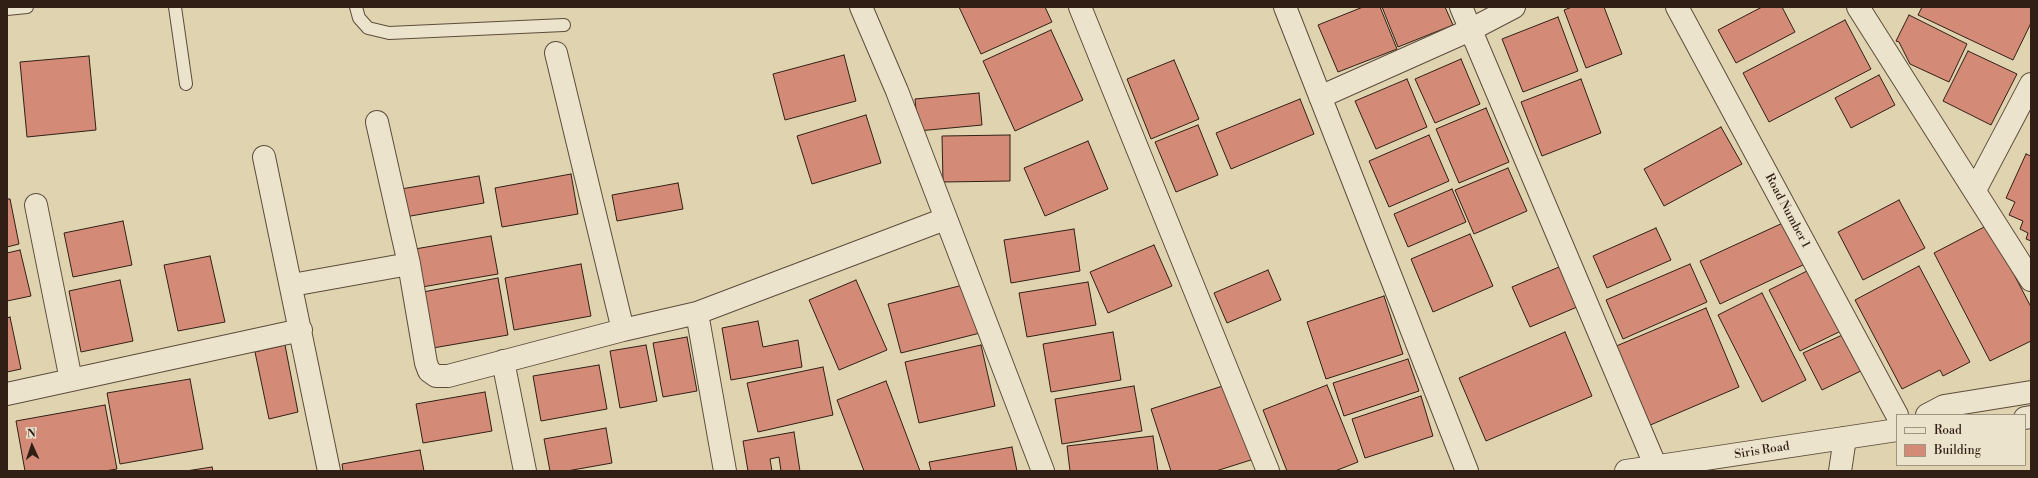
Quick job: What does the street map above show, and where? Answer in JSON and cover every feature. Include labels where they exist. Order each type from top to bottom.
[{"type":"street","points":[[861,7],[897,91],[1043,471]]},
{"type":"street","points":[[1080,7],[1268,471]]},
{"type":"street","points":[[1285,7],[1467,471]]},
{"type":"street","points":[[1461,7],[1656,467]]},
{"type":"street","points":[[1320,97],[1470,30],[1514,7]]},
{"type":"street","name":"Road Number 1","points":[[1677,7],[1897,414]]},
{"type":"street","points":[[1858,7],[2031,280]]},
{"type":"street","points":[[556,53],[623,330]]},
{"type":"street","points":[[1975,190],[2031,84]]},
{"type":"street","points":[[377,122],[409,264],[426,363],[430,371],[436,376],[448,376],[623,330],[697,313],[945,219]]},
{"type":"street","points":[[264,156],[330,471]]},
{"type":"street","points":[[36,205],[71,380]]},
{"type":"street","points":[[292,285],[409,264]]},
{"type":"street","points":[[697,313],[725,471]]},
{"type":"street","points":[[7,394],[301,330]]},
{"type":"street","points":[[503,361],[526,471]]},
{"type":"street","points":[[1929,414],[1944,406],[2031,392]]},
{"type":"street","name":"Siris Road","points":[[1626,471],[1896,430]]},
{"type":"street","points":[[1840,471],[1846,438]]},
{"type":"lane","points":[[7,9],[27,7]]},
{"type":"lane","points":[[175,7],[186,84]]},
{"type":"lane","points":[[356,7],[359,18],[368,28],[389,33],[564,25]]},
{"type":"building","points":[[959,7],[1045,7],[1052,22],[981,54]]},
{"type":"building","points":[[1363,7],[1380,7],[1397,49],[1338,72],[1318,25]]},
{"type":"building","points":[[1382,7],[1445,7],[1453,25],[1398,47]]},
{"type":"building","points":[[1572,7],[1604,7],[1622,54],[1586,68],[1564,10]]},
{"type":"building","points":[[1762,7],[1782,7],[1795,32],[1736,63],[1718,30]]},
{"type":"building","points":[[1922,7],[2031,7],[2031,23],[2013,60],[1918,15]]},
{"type":"building","points":[[1909,15],[1967,44],[1949,82],[1910,64],[1899,42],[1896,41]]},
{"type":"building","points":[[1558,17],[1578,71],[1523,92],[1502,39]]},
{"type":"building","points":[[1845,20],[1871,69],[1769,122],[1743,73]]},
{"type":"building","points":[[1051,30],[1083,100],[1015,131],[983,61]]},
{"type":"building","points":[[1968,51],[2017,74],[1991,125],[1943,101]]},
{"type":"building","points":[[844,55],[856,101],[785,120],[773,74]]},
{"type":"building","points":[[89,56],[96,130],[27,137],[20,62]]},
{"type":"building","points":[[1461,59],[1480,104],[1435,123],[1415,79]]},
{"type":"building","points":[[1174,60],[1199,119],[1151,139],[1127,79]]},
{"type":"building","points":[[1879,75],[1895,105],[1851,128],[1835,98]]},
{"type":"building","points":[[1407,79],[1427,127],[1376,149],[1355,101]]},
{"type":"building","points":[[1581,79],[1601,133],[1542,156],[1521,102]]},
{"type":"building","points":[[979,93],[982,125],[918,131],[915,99]]},
{"type":"building","points":[[1300,99],[1314,134],[1231,169],[1216,133]]},
{"type":"building","points":[[1486,108],[1509,162],[1459,183],[1436,129]]},
{"type":"building","points":[[866,115],[881,163],[812,184],[797,136]]},
{"type":"building","points":[[1198,125],[1218,175],[1176,192],[1155,142]]},
{"type":"building","points":[[1721,127],[1742,164],[1664,206],[1644,169]]},
{"type":"building","points":[[1010,135],[1010,181],[943,182],[942,136]]},
{"type":"building","points":[[1429,135],[1449,181],[1389,207],[1369,161]]},
{"type":"building","points":[[1088,141],[1108,189],[1045,216],[1024,168]]},
{"type":"building","points":[[2026,154],[2031,156],[2031,241],[2026,239],[2028,233],[2020,229],[2023,221],[2009,215],[2015,202],[2006,198]]},
{"type":"building","points":[[1508,168],[1527,211],[1474,234],[1455,190]]},
{"type":"building","points":[[571,174],[578,214],[502,227],[495,188]]},
{"type":"building","points":[[479,176],[484,203],[405,217],[401,189]]},
{"type":"building","points":[[678,183],[683,209],[617,221],[612,195]]},
{"type":"building","points":[[1452,189],[1466,222],[1408,247],[1394,214]]},
{"type":"building","points":[[7,199],[10,199],[19,244],[7,247]]},
{"type":"building","points":[[1899,200],[1925,248],[1863,280],[1838,232]]},
{"type":"building","points":[[123,221],[132,265],[73,277],[64,233]]},
{"type":"building","points":[[1785,222],[1805,264],[1720,304],[1700,261]]},
{"type":"building","points":[[1988,225],[2031,307],[2031,341],[1990,361],[1934,253]]},
{"type":"building","points":[[1656,228],[1671,260],[1607,288],[1593,256]]},
{"type":"building","points":[[1074,229],[1080,271],[1011,283],[1004,240]]},
{"type":"building","points":[[1470,234],[1493,286],[1433,312],[1411,259]]},
{"type":"building","points":[[491,236],[498,274],[422,287],[415,249]]},
{"type":"building","points":[[1154,245],[1172,286],[1108,313],[1090,272]]},
{"type":"building","points":[[20,250],[31,296],[7,301],[7,253]]},
{"type":"building","points":[[210,256],[225,322],[178,331],[164,265]]},
{"type":"building","points":[[581,264],[591,316],[514,330],[505,278]]},
{"type":"building","points":[[1690,264],[1707,302],[1623,339],[1606,300]]},
{"type":"building","points":[[1919,266],[1970,362],[1943,376],[1940,370],[1902,389],[1855,300]]},
{"type":"building","points":[[1559,267],[1577,307],[1530,327],[1512,287]]},
{"type":"building","points":[[1815,267],[1845,329],[1800,351],[1769,290]]},
{"type":"building","points":[[1268,270],[1281,300],[1227,323],[1214,293]]},
{"type":"building","points":[[498,278],[508,335],[433,348],[423,292]]},
{"type":"building","points":[[120,280],[133,341],[81,352],[69,291]]},
{"type":"building","points":[[856,280],[887,350],[839,370],[809,300]]},
{"type":"building","points":[[1088,282],[1096,325],[1027,337],[1019,293]]},
{"type":"building","points":[[967,284],[980,333],[901,353],[888,304]]},
{"type":"building","points":[[1762,293],[1806,380],[1762,402],[1718,315]]},
{"type":"building","points":[[1384,296],[1403,354],[1326,379],[1307,322]]},
{"type":"building","points":[[1706,308],[1739,387],[1648,426],[1614,347]]},
{"type":"building","points":[[10,317],[21,369],[7,372],[7,318]]},
{"type":"building","points":[[758,321],[763,347],[798,340],[802,367],[731,380],[722,328]]},
{"type":"building","points":[[1851,331],[1869,367],[1822,390],[1803,353]]},
{"type":"building","points":[[1113,332],[1121,380],[1051,392],[1043,344]]},
{"type":"building","points":[[1565,332],[1592,396],[1486,441],[1459,378]]},
{"type":"building","points":[[687,337],[697,391],[663,397],[653,343]]},
{"type":"building","points":[[285,345],[298,412],[269,419],[255,352]]},
{"type":"building","points":[[646,345],[657,401],[620,408],[610,351]]},
{"type":"building","points":[[981,345],[995,406],[919,423],[905,362]]},
{"type":"building","points":[[1408,359],[1419,391],[1344,416],[1333,383]]},
{"type":"building","points":[[599,365],[607,409],[541,421],[533,376]]},
{"type":"building","points":[[823,367],[833,415],[758,432],[747,383]]},
{"type":"building","points":[[190,379],[203,449],[120,464],[107,393]]},
{"type":"building","points":[[886,381],[920,471],[864,471],[837,400]]},
{"type":"building","points":[[1229,384],[1254,459],[1216,471],[1171,471],[1151,409]]},
{"type":"building","points":[[1327,385],[1358,462],[1335,471],[1287,471],[1263,410]]},
{"type":"building","points":[[1134,386],[1142,431],[1062,444],[1055,399]]},
{"type":"building","points":[[485,392],[492,431],[423,443],[416,404]]},
{"type":"building","points":[[1421,396],[1433,436],[1365,458],[1352,419]]},
{"type":"building","points":[[105,405],[117,469],[105,471],[25,471],[16,421]]},
{"type":"building","points":[[606,428],[612,463],[567,471],[550,471],[544,439]]},
{"type":"building","points":[[794,432],[800,471],[781,471],[779,457],[770,459],[772,471],[748,471],[743,441]]},
{"type":"building","points":[[1153,436],[1158,471],[1070,471],[1067,446]]},
{"type":"building","points":[[1012,447],[1017,471],[931,471],[929,462]]},
{"type":"building","points":[[420,450],[424,471],[343,471],[342,464]]},
{"type":"building","points":[[212,467],[213,471],[186,471]]}]
